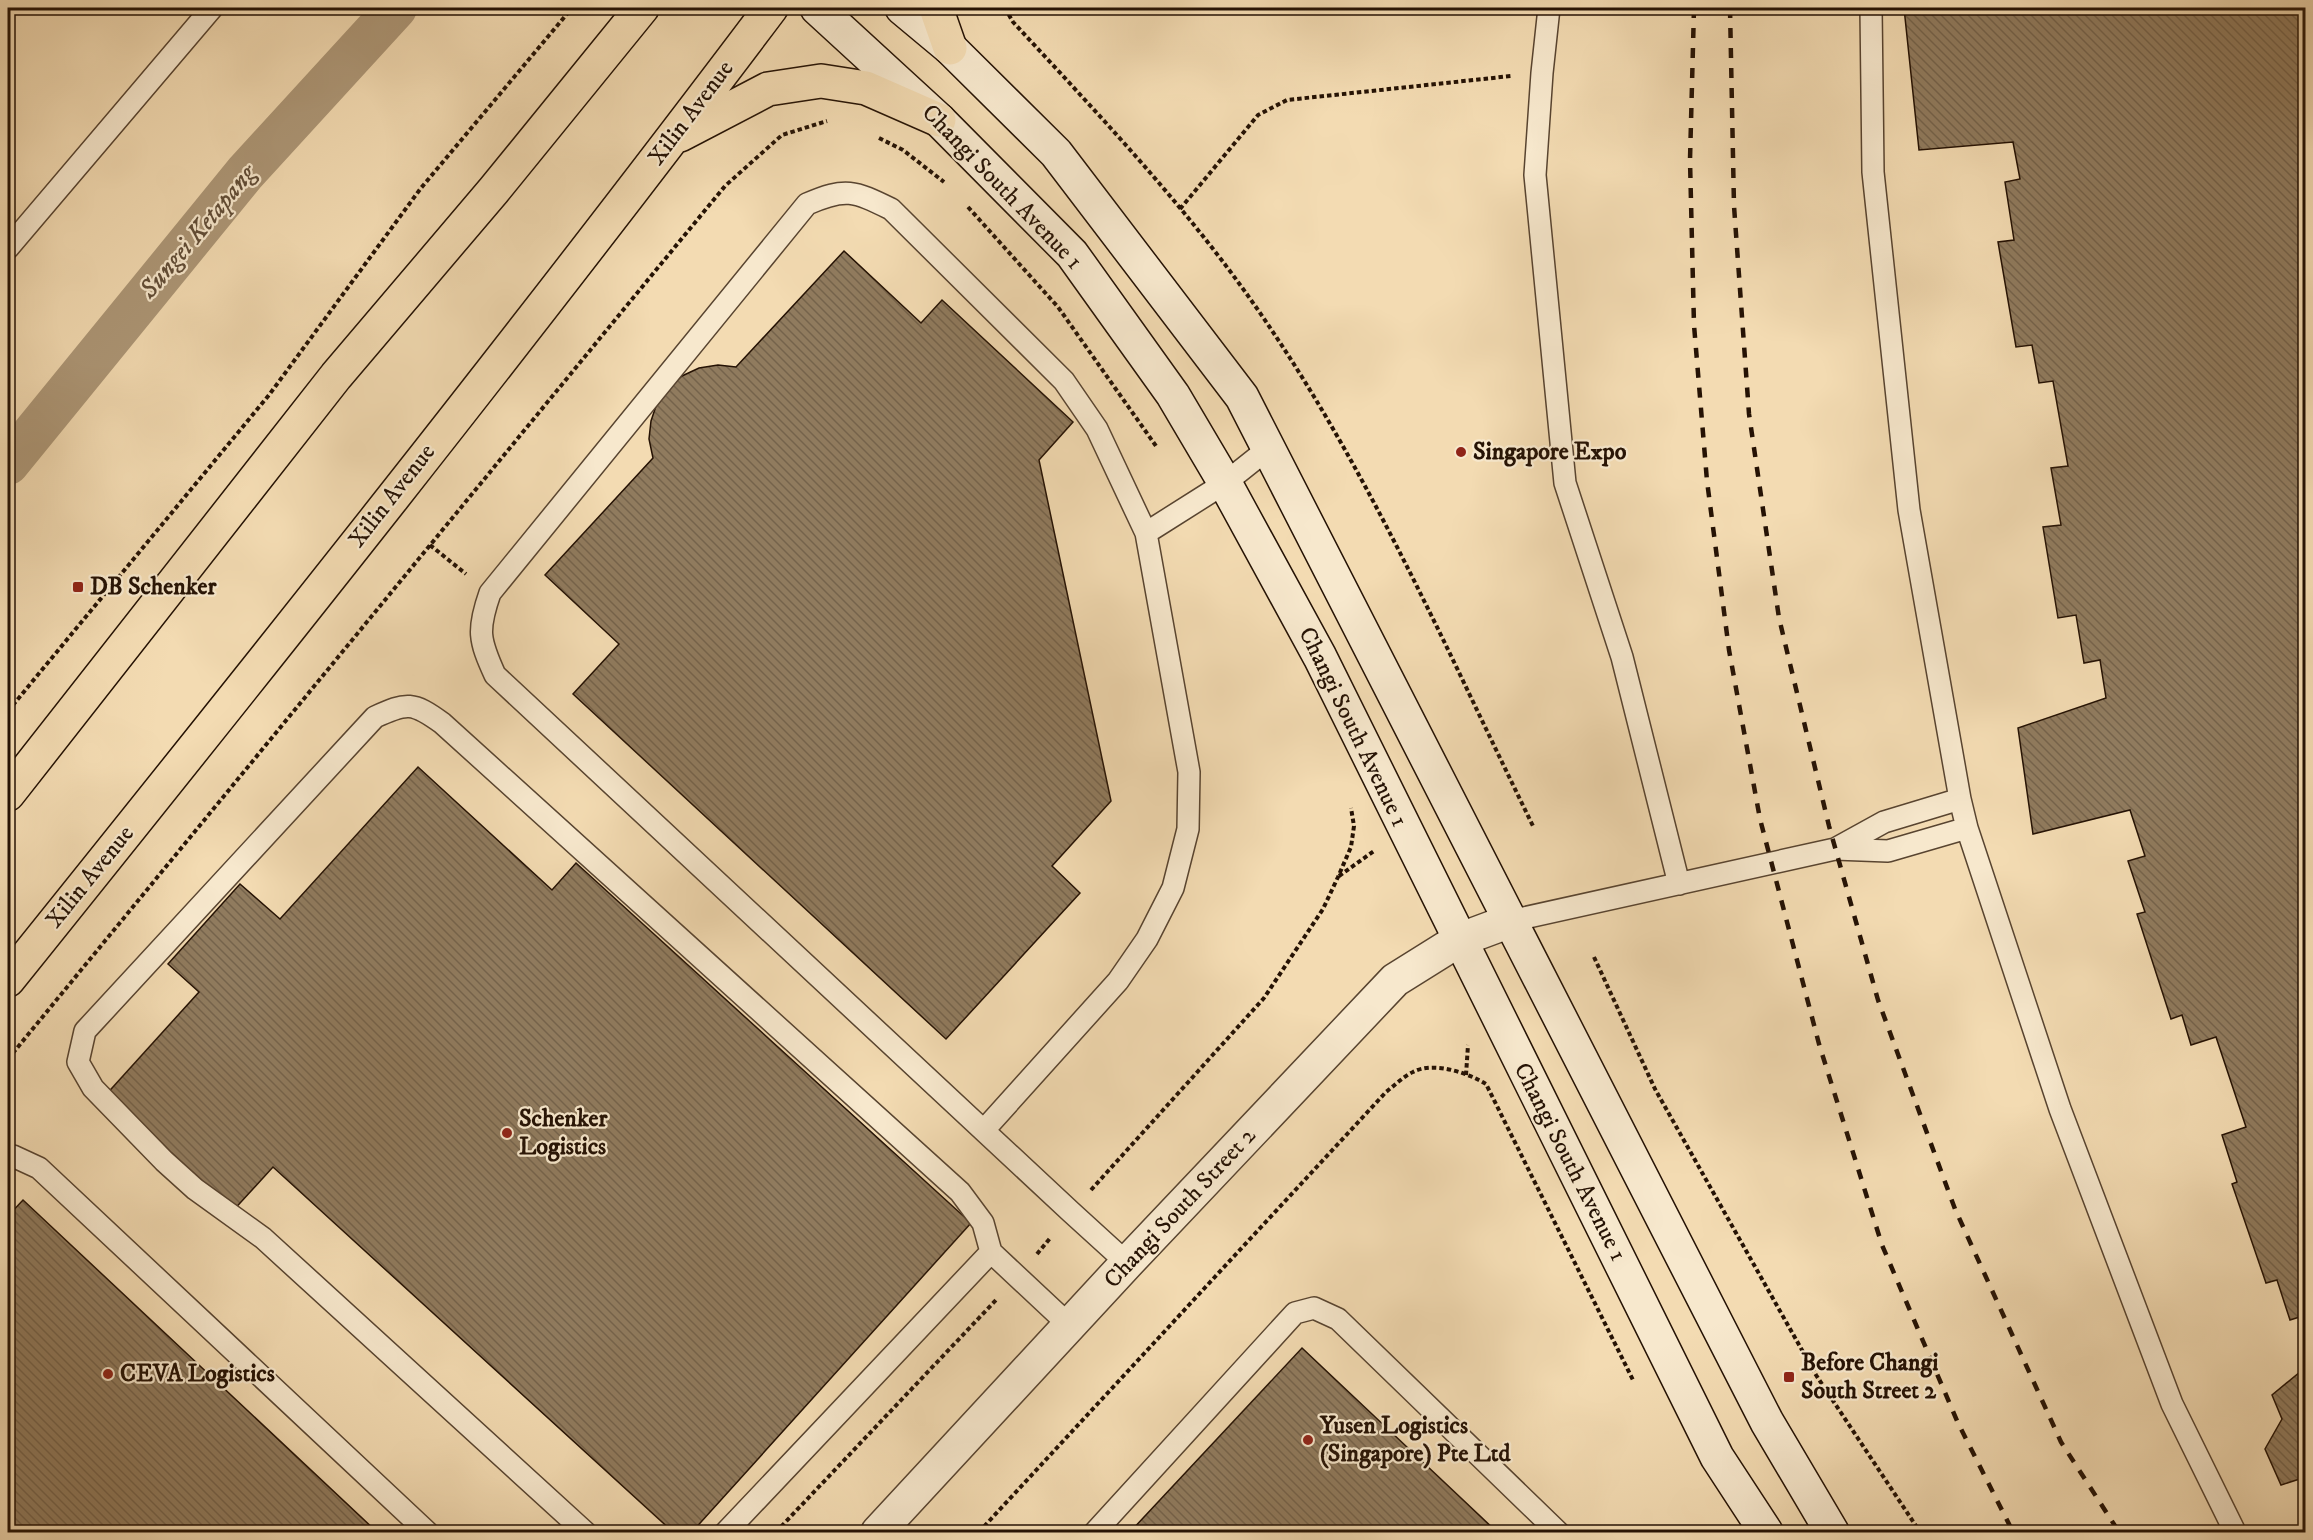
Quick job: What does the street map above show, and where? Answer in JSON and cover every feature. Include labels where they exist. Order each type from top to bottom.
[{"type":"main road","points":[[8,794],[336,376],[494,190],[642,8]]},
{"type":"main road","name":"Xilin Avenue","points":[[8,980],[219,717],[671,140],[771,8]]},
{"type":"main road","points":[[936,8],[950,48]]},
{"type":"main road","points":[[671,140],[768,89],[821,81],[866,88],[939,120]]},
{"type":"street","name":"Changi South Avenue 1","points":[[817,8],[939,120],[1072,254],[1173,395],[1225,483],[1320,657],[1718,1457],[1766,1533]]},
{"type":"street","name":"Changi South Avenue 1","points":[[902,8],[950,48],[1056,153],[1242,397],[1767,1422],[1832,1533]]},
{"type":"street","name":"Changi South Street 2","points":[[878,1533],[1069,1325],[1395,980],[1459,940],[1510,921]]},
{"type":"lane","points":[[8,248],[212,8]]},
{"type":"lane","points":[[1549,8],[1535,176],[1565,483],[1622,657],[1679,884]]},
{"type":"lane","points":[[1871,8],[1873,172],[1908,510],[1960,799],[1967,828],[2060,1109],[2172,1404],[2235,1533]]},
{"type":"lane","points":[[984,1130],[1118,981],[1147,939],[1173,888],[1188,829],[1190,772],[1146,533],[1097,429],[1064,381],[891,209],[860,193],[832,193],[807,204],[799,213],[490,593],[480,621],[483,648],[495,675],[1071,1212],[1127,1263]]},
{"type":"lane","points":[[1146,533],[1225,483],[1269,448]]},
{"type":"lane","points":[[585,1533],[263,1238],[195,1189],[164,1161],[93,1088],[78,1062],[85,1031],[375,717],[400,705],[423,709],[442,723],[960,1192],[982,1223],[991,1252],[1069,1325]]},
{"type":"lane","points":[[1835,849],[1884,822],[1960,799]]},
{"type":"lane","points":[[1510,921],[1835,849],[1888,851],[1967,828]]},
{"type":"lane","points":[[8,1159],[13,1156],[39,1168],[427,1533]]},
{"type":"lane","points":[[726,1533],[991,1252]]},
{"type":"lane","points":[[1095,1533],[1295,1313],[1314,1308],[1338,1319],[1558,1533]]},
{"type":"path","points":[[8,711],[269,395],[422,188],[572,8]]},
{"type":"path","points":[[1005,8],[1013,22],[1127,145],[1180,209],[1257,310],[1369,491],[1533,826]]},
{"type":"path","points":[[1180,209],[1258,115],[1287,100],[1542,73]]},
{"type":"path","points":[[8,1059],[725,186],[782,135],[828,121],[837,122]]},
{"type":"path","points":[[874,135],[903,150],[951,187]]},
{"type":"path","points":[[966,204],[1058,307],[1161,453]]},
{"type":"path","points":[[430,544],[471,578]]},
{"type":"path","points":[[776,1533],[1018,1277],[1071,1212],[1264,998],[1323,909],[1338,878],[1351,848],[1354,826],[1350,802]]},
{"type":"path","points":[[1338,878],[1375,850]]},
{"type":"path","points":[[1594,957],[1655,1089],[1816,1374],[1920,1533]]},
{"type":"path","points":[[1466,1075],[1468,1045]]},
{"type":"path","points":[[979,1533],[1386,1092],[1414,1071],[1443,1069],[1466,1075],[1486,1084],[1606,1332],[1634,1382]]},
{"type":"building","points":[[1904,8],[2007,8],[2093,13],[2094,8],[2306,8],[2306,1315],[2290,1320],[2277,1280],[2266,1283],[2232,1184],[2237,1182],[2222,1135],[2246,1127],[2216,1037],[2191,1045],[2182,1015],[2171,1019],[2137,914],[2145,912],[2128,861],[2145,856],[2130,810],[2033,834],[2018,728],[2106,698],[2100,660],[2084,663],[2076,615],[2058,618],[2043,527],[2061,525],[2051,468],[2068,466],[2053,381],[2039,383],[2032,345],[2016,347],[1998,242],[2014,240],[2005,182],[2020,179],[2013,142],[1919,150]]},
{"type":"building","points":[[844,251],[921,323],[942,300],[1073,422],[1039,460],[1111,801],[1052,866],[1080,893],[946,1039],[573,694],[619,644],[545,575],[653,458],[649,439],[651,421],[657,403],[668,388],[682,376],[699,368],[718,365],[736,367]]},
{"type":"building","name":"Schenker Logistics","points":[[418,767],[552,890],[576,863],[971,1223],[692,1532],[673,1532],[273,1167],[230,1214],[103,1098],[199,992],[168,964],[240,884],[280,919]]},
{"type":"building","name":"CEVA Logistics","points":[[23,1200],[377,1532],[8,1532],[8,1216]]},
{"type":"building","name":"Yusen Logistics (Singapore) Pte Ltd","points":[[1302,1348],[1497,1532],[1130,1532]]},
{"type":"building","points":[[2306,1367],[2306,1477],[2281,1485],[2265,1449],[2282,1419],[2272,1395]]},
{"type":"waterway","name":"Sungei Ketapang","points":[[8,464],[245,173],[396,8]]},
{"type":"railway","points":[[1694,8],[1690,160],[1694,325],[1707,481],[1729,650],[1760,819],[1819,1044],[1882,1245],[1958,1423],[2013,1532]]},
{"type":"railway","points":[[1730,8],[1734,206],[1749,414],[1779,618],[1829,826],[1878,1000],[1955,1209],[2061,1442],[2119,1532]]},
{"type":"place","name":"Singapore Expo","points":[[1461,452]]},
{"type":"place","name":"DB Schenker","points":[[78,587]]},
{"type":"place","name":"Schenker Logistics","points":[[507,1133]]},
{"type":"place","name":"CEVA Logistics","points":[[108,1374]]},
{"type":"place","name":"Before Changi South Street 2","points":[[1789,1377]]},
{"type":"place","name":"Yusen Logistics (Singapore) Pte Ltd","points":[[1308,1440]]}]
